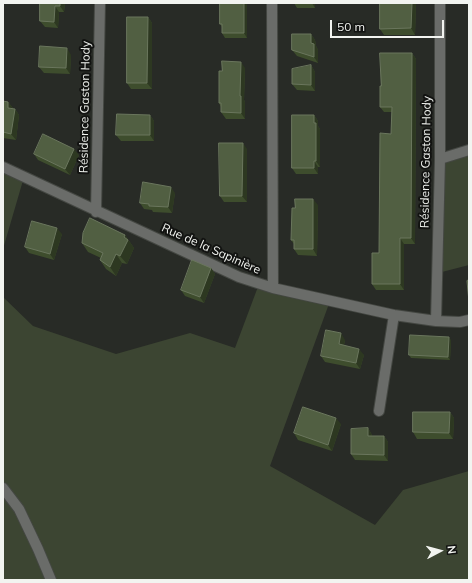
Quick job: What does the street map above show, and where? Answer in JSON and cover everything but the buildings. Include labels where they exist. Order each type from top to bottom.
[{"type":"street","name":"Résidence Gaston Hody","points":[[96,212],[100,3]]},
{"type":"street","points":[[272,3],[273,288]]},
{"type":"street","name":"Résidence Gaston Hody","points":[[436,321],[440,159],[440,3]]},
{"type":"street","points":[[440,159],[469,150]]},
{"type":"street","name":"Rue de la Sapinière","points":[[3,167],[96,212],[239,277],[273,288],[394,314],[436,321],[460,322],[469,320]]},
{"type":"street","points":[[379,411],[394,314]]},
{"type":"street","points":[[3,488],[19,509],[51,580]]},
{"type":"green space","points":[[469,150],[469,265],[438,273],[440,159]]},
{"type":"green space","points":[[3,167],[24,177],[3,249]]},
{"type":"green space","points":[[259,284],[330,301],[270,466],[375,525],[403,490],[469,471],[469,580],[3,580],[3,297],[33,326],[116,354],[190,333],[235,348]]}]
